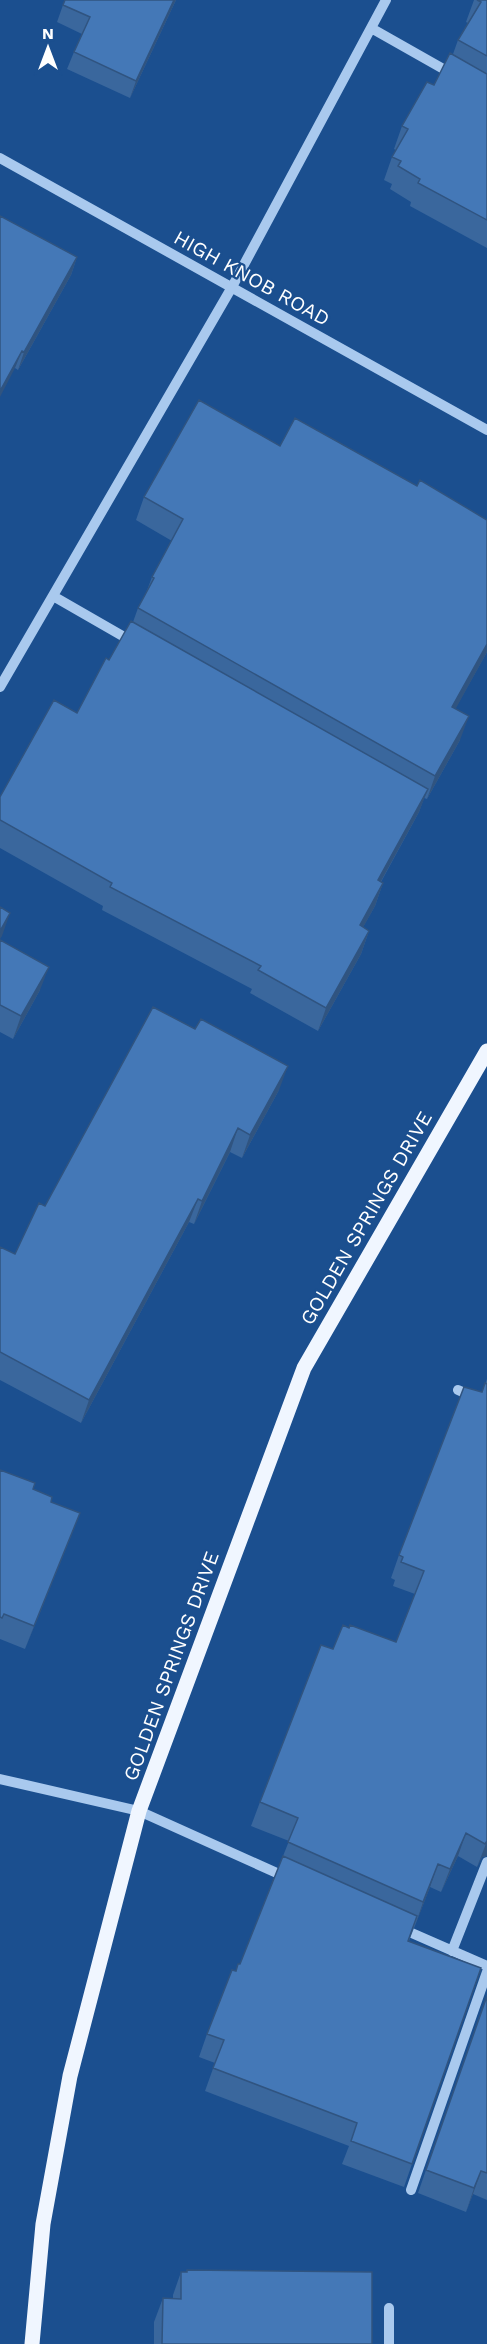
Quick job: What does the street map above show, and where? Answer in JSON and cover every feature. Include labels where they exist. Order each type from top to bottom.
[{"type":"main road","name":"GOLDEN SPRINGS DRIVE","points":[[33,2344],[43,2224],[70,2076],[139,1811],[304,1368],[487,1051]]},
{"type":"street","points":[[0,687],[232,287],[386,0]]},
{"type":"street","points":[[371,28],[468,83]]},
{"type":"street","name":"HIGH KNOB ROAD","points":[[0,158],[487,430]]},
{"type":"street","points":[[53,596],[146,649]]},
{"type":"street","points":[[458,1390],[487,1403]]},
{"type":"street","points":[[0,1779],[139,1811],[301,1884]]},
{"type":"street","points":[[452,1951],[487,1862]]},
{"type":"street","points":[[387,1922],[487,1966]]},
{"type":"street","points":[[411,2190],[487,1972]]},
{"type":"street","points":[[389,2308],[389,2344]]},
{"type":"building","points":[[65,0],[174,0],[136,81],[74,52],[90,17],[63,5]]},
{"type":"building","points":[[477,0],[487,0],[487,56],[458,40],[481,2]]},
{"type":"building","points":[[450,53],[487,74],[487,220],[418,183],[420,179],[398,166],[401,161],[392,157],[408,129],[402,126],[427,82],[434,85]]},
{"type":"building","points":[[0,216],[77,257],[0,391]]},
{"type":"building","points":[[199,400],[280,446],[295,418],[417,486],[420,480],[487,520],[487,644],[452,707],[469,716],[435,776],[138,608],[183,519],[144,497]]},
{"type":"building","points":[[131,621],[428,789],[378,880],[383,883],[360,925],[369,931],[326,1008],[258,970],[261,966],[110,887],[112,883],[0,820],[0,797],[54,700],[77,713],[106,658],[109,660]]},
{"type":"building","points":[[0,907],[10,913],[0,931]]},
{"type":"building","points":[[0,940],[49,967],[21,1016],[0,1005]]},
{"type":"building","points":[[153,1007],[195,1029],[201,1019],[288,1066],[250,1135],[238,1128],[202,1201],[198,1199],[89,1400],[0,1352],[0,1247],[15,1254],[39,1203],[45,1206]]},
{"type":"building","points":[[485,1383],[487,1384],[487,1841],[485,1844],[466,1833],[450,1869],[438,1864],[423,1902],[288,1842],[298,1818],[260,1802],[321,1645],[333,1649],[343,1625],[349,1628],[350,1625],[396,1642],[424,1571],[401,1562],[403,1557],[399,1555],[464,1387],[482,1392]]},
{"type":"building","points":[[0,1470],[35,1483],[33,1489],[52,1497],[51,1502],[80,1513],[34,1626],[4,1614],[2,1618],[0,1617]]},
{"type":"building","points":[[283,1856],[417,1916],[408,1941],[481,1968],[412,2164],[351,2141],[357,2123],[213,2068],[224,2040],[207,2034],[232,1970],[236,1971],[240,1964]]},
{"type":"building","points":[[487,1996],[487,2173],[481,2171],[474,2188],[426,2170]]},
{"type":"building","points":[[187,2270],[372,2272],[372,2344],[162,2344],[163,2298],[181,2299],[181,2272],[187,2272]]}]
